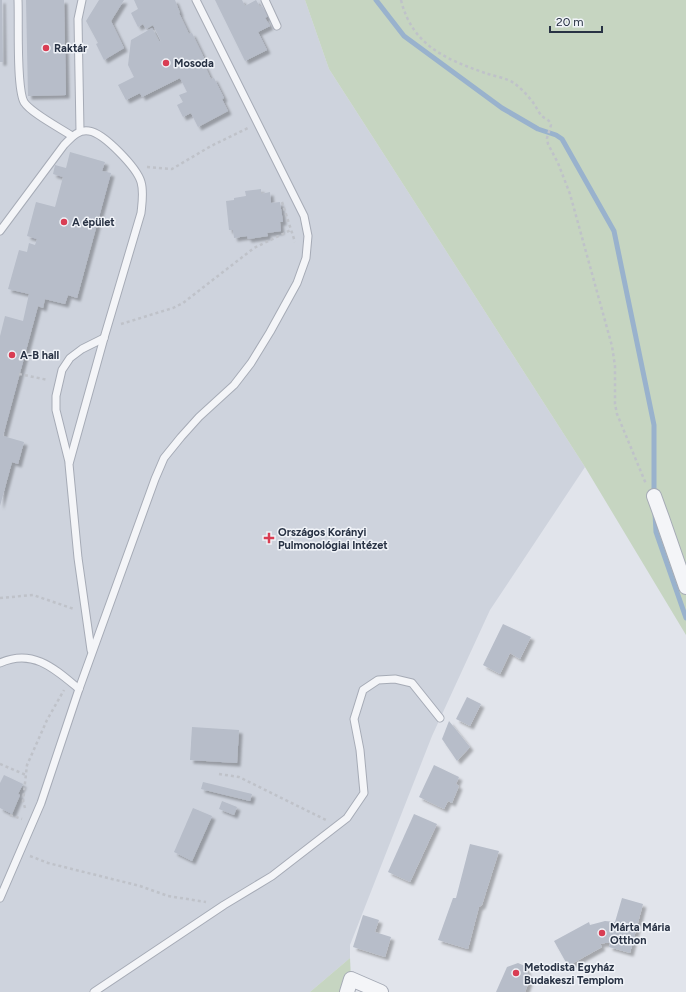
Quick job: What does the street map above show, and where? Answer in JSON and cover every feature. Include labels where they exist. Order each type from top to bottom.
[{"type":"street","points":[[654,496],[686,587]]},
{"type":"street","points":[[349,986],[381,992]]},
{"type":"lane","points":[[18,0],[20,87],[24,102],[33,110],[72,136]]},
{"type":"lane","points":[[80,132],[78,19],[82,0]]},
{"type":"lane","points":[[0,898],[41,803],[79,689],[164,458],[199,418],[234,385],[251,363],[297,283],[306,258],[308,236],[304,216],[196,0]]},
{"type":"lane","points":[[266,0],[277,26]]},
{"type":"lane","points":[[0,231],[64,145],[72,136],[80,132],[90,131],[100,135],[115,148],[132,167],[141,182],[143,196],[141,213],[69,464]]},
{"type":"lane","points":[[92,653],[78,558],[69,464],[56,410],[56,396],[62,370],[70,358],[82,349],[104,338]]},
{"type":"lane","points":[[0,663],[9,659],[23,657],[40,661],[55,669],[79,689]]},
{"type":"lane","points":[[94,992],[224,905],[272,876],[347,818],[364,793],[360,750],[354,719],[363,690],[378,680],[395,679],[412,683],[440,718]]},
{"type":"path","points":[[402,0],[408,21],[426,44],[457,62],[513,82],[522,90],[542,116],[549,121],[551,125],[547,138],[548,144],[558,162],[570,194],[612,346],[615,366],[615,404],[617,414],[645,482],[654,496]]},
{"type":"path","points":[[132,167],[172,169],[211,146],[258,124]]},
{"type":"path","points":[[282,202],[295,244]]},
{"type":"path","points":[[107,328],[173,308],[183,303],[254,248],[291,230]]},
{"type":"path","points":[[19,374],[35,377]]},
{"type":"path","points":[[0,598],[33,595],[86,613]]},
{"type":"path","points":[[23,801],[27,765],[47,720],[69,681]]},
{"type":"path","points":[[0,764],[26,775]]},
{"type":"path","points":[[220,774],[239,777],[337,826]]},
{"type":"path","points":[[10,815],[29,820]]},
{"type":"path","points":[[20,852],[48,863],[140,886],[168,896],[224,905]]},
{"type":"shaded area","name":"Országos Korányi Pulmonológiai Intézet","points":[[0,0],[305,0],[329,69],[585,467],[490,610],[432,736],[350,945],[350,958],[310,992],[0,992]]},
{"type":"green space","points":[[305,0],[686,0],[686,635],[585,467],[329,69]]},
{"type":"green space","points":[[350,958],[351,979],[347,992],[310,992]]},
{"type":"building","points":[[0,0],[2,0],[3,62],[0,62]]},
{"type":"building","name":"Raktár","points":[[26,0],[64,0],[66,95],[28,96]]},
{"type":"building","points":[[99,0],[124,0],[111,21],[124,48],[104,60],[96,44],[98,43],[86,21]]},
{"type":"building","name":"Mosoda","points":[[134,0],[175,0],[179,13],[189,34],[192,33],[205,60],[203,62],[211,79],[214,78],[224,98],[222,99],[228,111],[198,127],[191,113],[183,117],[177,105],[183,102],[179,95],[187,92],[180,78],[142,97],[140,93],[126,100],[118,85],[134,77],[128,65],[131,40],[152,28],[159,41],[161,41],[153,25],[146,29],[143,24],[138,27],[131,13],[138,9]]},
{"type":"building","points":[[215,0],[242,0],[245,6],[256,0],[268,16],[265,18],[270,26],[258,32],[267,50],[245,61]]},
{"type":"building","name":"A épület","points":[[70,152],[105,162],[102,171],[111,173],[77,298],[68,295],[65,304],[45,299],[43,308],[38,306],[3,436],[24,442],[18,464],[12,462],[0,506],[0,336],[5,316],[23,321],[29,294],[8,289],[19,250],[27,252],[29,243],[35,245],[37,239],[27,236],[36,202],[55,207],[63,177],[53,174],[55,165],[66,168]]},
{"type":"building","points":[[261,189],[261,194],[270,192],[271,203],[280,202],[283,222],[280,222],[281,231],[267,233],[268,236],[248,239],[247,236],[234,238],[233,230],[229,230],[226,201],[246,196],[245,191]]},
{"type":"building","points":[[503,624],[531,637],[520,659],[510,653],[500,674],[483,665]]},
{"type":"building","points":[[467,697],[481,704],[470,726],[456,719]]},
{"type":"building","points":[[449,721],[470,747],[457,761],[442,739]]},
{"type":"building","points":[[192,727],[239,730],[237,763],[190,760]]},
{"type":"building","points":[[434,765],[459,777],[456,784],[459,786],[452,803],[448,801],[444,809],[419,797]]},
{"type":"building","points":[[4,775],[23,784],[18,794],[20,795],[12,814],[0,808],[0,783]]},
{"type":"building","points":[[203,782],[252,794],[250,801],[201,789]]},
{"type":"building","points":[[222,801],[237,807],[234,815],[219,809]]},
{"type":"building","points":[[193,808],[212,816],[192,861],[174,852]]},
{"type":"building","points":[[414,814],[437,824],[410,882],[388,872]]},
{"type":"building","points":[[470,844],[499,851],[482,905],[479,907],[468,949],[438,940],[453,898],[456,898]]},
{"type":"building","name":"Márta Mária Otthon","points":[[622,898],[643,904],[630,953],[609,947],[610,943],[600,944],[602,947],[568,966],[554,941],[589,922],[590,925],[605,921],[615,922]]},
{"type":"building","points":[[363,915],[379,920],[375,932],[391,937],[385,957],[353,947]]},
{"type":"building","name":"Metodista Egyház Budakeszi Templom","points":[[518,963],[525,966],[530,979],[525,992],[496,992],[507,967]]},
{"type":"waterway","points":[[376,0],[404,36],[502,108],[538,129],[556,135],[562,139],[614,231],[654,425],[654,495]]},
{"type":"waterway","points":[[655,513],[656,532],[686,618]]},
{"type":"place","name":"Raktár","points":[[46,48]]},
{"type":"place","name":"Mosoda","points":[[166,63]]},
{"type":"place","name":"A épület","points":[[64,222]]},
{"type":"place","name":"A-B hall","points":[[12,355]]},
{"type":"place","name":"Országos Korányi Pulmonológiai Intézet","points":[[269,538]]},
{"type":"place","name":"Márta Mária Otthon","points":[[602,933]]},
{"type":"place","name":"Metodista Egyház Budakeszi Templom","points":[[516,973]]}]
